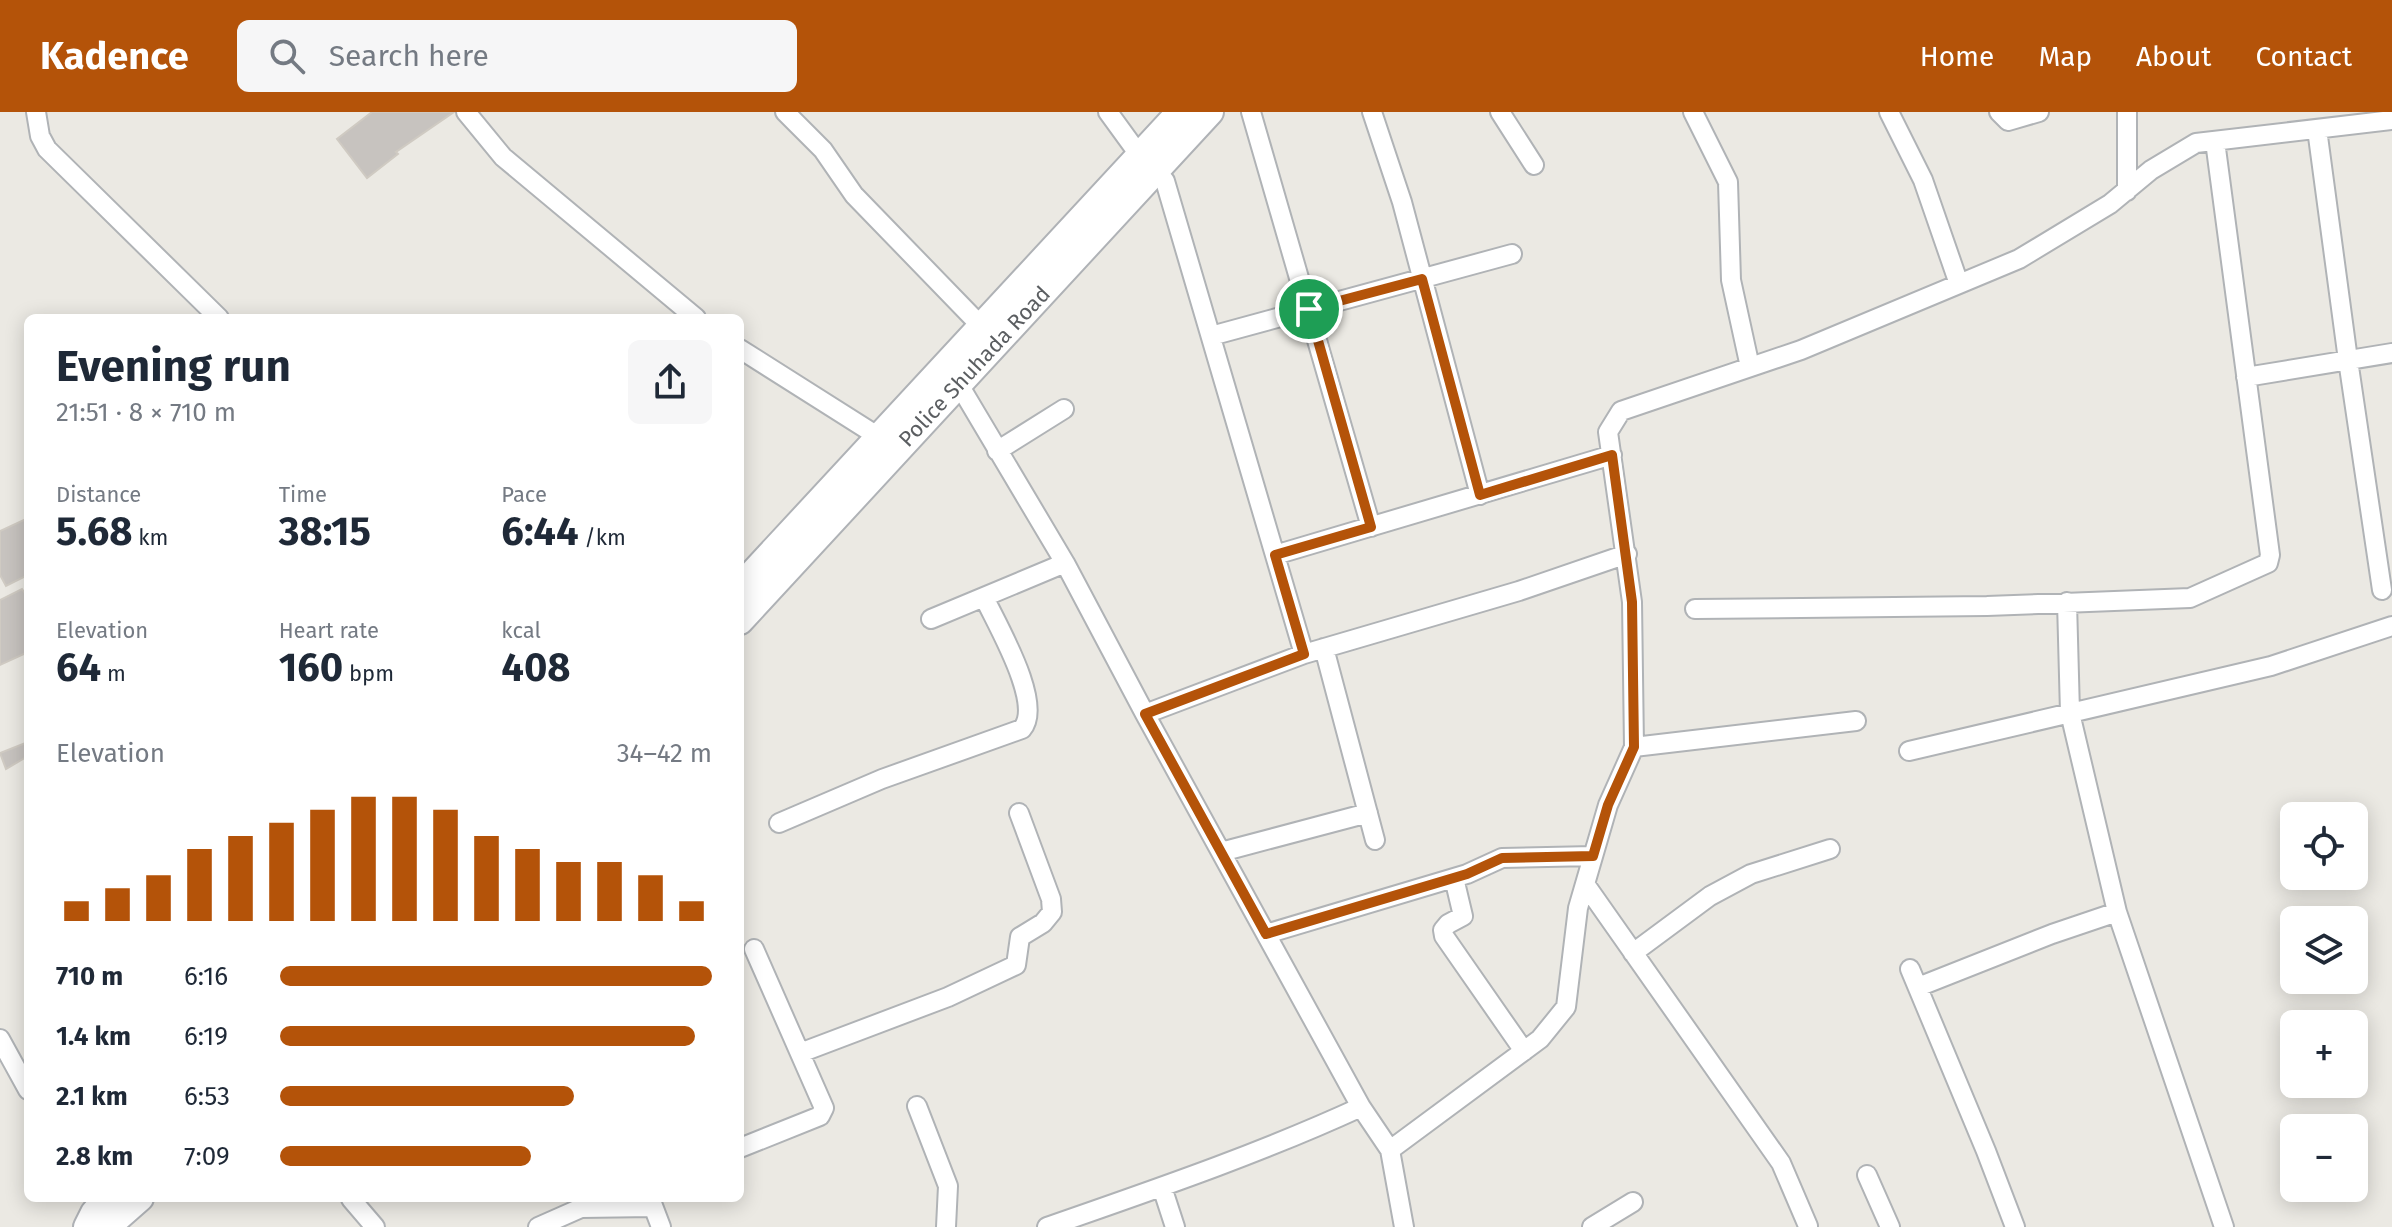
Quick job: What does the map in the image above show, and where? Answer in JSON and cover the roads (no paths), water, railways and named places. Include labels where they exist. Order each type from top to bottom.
[{"type":"main road","name":"Police Shuhada Road","points":[[1148,163],[1180,112]]},
{"type":"main road","name":"Police Shuhada Road","points":[[744,614],[770,572],[879,437],[981,326],[1148,163],[1210,112]]},
{"type":"main road","name":"Police Shuhada Road","points":[[744,585],[770,572],[958,383],[1124,188]]},
{"type":"main road","points":[[97,1215],[130,1202]]},
{"type":"street","points":[[36,112],[40,136],[47,149],[215,314]]},
{"type":"street","points":[[466,112],[503,157],[691,314]]},
{"type":"street","points":[[785,112],[823,150],[854,195],[981,326]]},
{"type":"street","points":[[1108,112],[1165,181],[1304,654]]},
{"type":"street","points":[[1251,112],[1371,527]]},
{"type":"street","points":[[1372,112],[1402,202],[1480,495]]},
{"type":"street","points":[[1500,112],[1534,165]]},
{"type":"street","points":[[1693,112],[1728,182],[1731,280],[1750,367]]},
{"type":"street","points":[[1889,112],[1923,180],[1959,284]]},
{"type":"street","points":[[1999,112],[2008,121],[2039,112]]},
{"type":"street","points":[[2127,112],[2127,191]]},
{"type":"street","points":[[1390,1150],[1540,1039],[1566,1007],[1578,908],[1608,805],[1634,747],[1632,602],[1608,432],[1621,411],[1801,350],[2019,259],[2110,204],[2151,170],[2196,143],[2392,120]]},
{"type":"street","points":[[2317,129],[2382,590]]},
{"type":"street","points":[[1695,609],[1987,606],[2190,598],[2268,563],[2270,555],[2215,141]]},
{"type":"street","points":[[1211,336],[1512,254]]},
{"type":"street","points":[[744,352],[879,437]]},
{"type":"street","points":[[2246,377],[2392,353]]},
{"type":"street","points":[[958,383],[1065,563],[1361,1107],[1390,1150],[1404,1227]]},
{"type":"street","points":[[997,451],[1064,409]]},
{"type":"street","points":[[1275,555],[1612,455]]},
{"type":"street","points":[[1145,714],[1304,654],[1519,591],[1627,554]]},
{"type":"street","points":[[931,619],[1065,563]]},
{"type":"street","points":[[779,823],[882,779],[1022,729],[1028,722],[1029,709],[1023,683],[984,597]]},
{"type":"street","points":[[2067,602],[2070,713],[2117,912],[2224,1227]]},
{"type":"street","points":[[1909,751],[2271,666],[2392,626]]},
{"type":"street","points":[[1324,648],[1375,840]]},
{"type":"street","points":[[1634,747],[1856,721]]},
{"type":"street","points":[[800,1053],[948,997],[1016,965],[1020,937],[1043,923],[1052,912],[1051,899],[1019,813]]},
{"type":"street","points":[[1221,852],[1368,813]]},
{"type":"street","points":[[1633,953],[1710,896],[1751,874],[1830,849]]},
{"type":"street","points":[[1266,934],[1454,878],[1502,858],[1593,856]]},
{"type":"street","points":[[1454,878],[1463,916],[1448,924],[1443,930],[1444,936],[1524,1051]]},
{"type":"street","points":[[1585,884],[1781,1163],[1808,1226]]},
{"type":"street","points":[[1918,987],[2117,912]]},
{"type":"street","points":[[744,1146],[820,1116],[824,1108],[754,949]]},
{"type":"street","points":[[1910,969],[2015,1227]]},
{"type":"street","points":[[0,1039],[24,1083]]},
{"type":"street","points":[[917,1106],[948,1186],[946,1227]]},
{"type":"street","points":[[1047,1227],[1162,1187],[1318,1127],[1361,1107]]},
{"type":"street","points":[[1867,1175],[1890,1227]]},
{"type":"street","points":[[1162,1187],[1175,1227]]},
{"type":"street","points":[[354,1202],[375,1227]]},
{"type":"street","points":[[1592,1227],[1633,1202]]},
{"type":"street","points":[[538,1227],[579,1203],[652,1203],[661,1227]]}]
